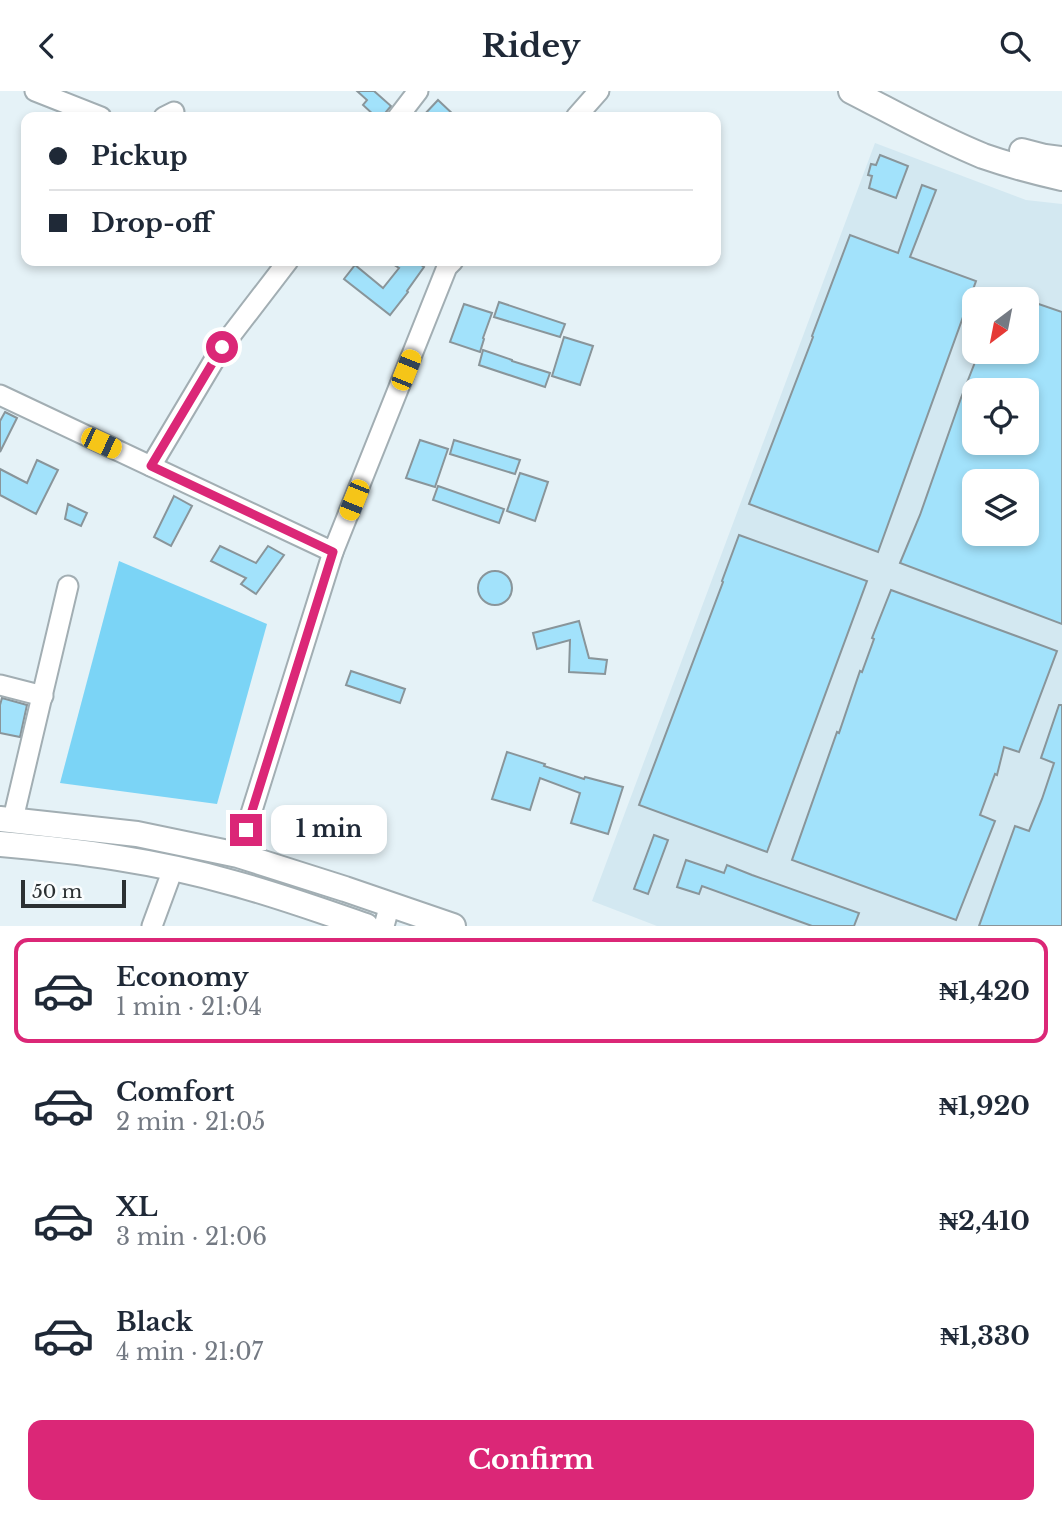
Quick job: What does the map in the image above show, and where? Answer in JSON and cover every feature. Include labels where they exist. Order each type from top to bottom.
[{"type":"main road","points":[[851,91],[984,156],[1062,178]]},
{"type":"main road","points":[[882,91],[967,133],[1006,147],[1062,159]]},
{"type":"main road","points":[[6,819],[136,834],[238,855],[387,915],[453,926]]},
{"type":"main road","points":[[0,844],[130,859],[232,882],[366,926]]},
{"type":"street","points":[[35,91],[88,112]]},
{"type":"street","points":[[402,112],[418,91]]},
{"type":"street","points":[[580,112],[599,91]]},
{"type":"street","points":[[151,466],[222,347],[284,266]]},
{"type":"street","points":[[238,855],[333,552],[448,266]]},
{"type":"street","points":[[0,395],[333,552]]},
{"type":"street","points":[[6,819],[43,696],[68,586]]},
{"type":"street","points":[[0,685],[43,696]]},
{"type":"street","points":[[152,926],[173,869]]},
{"type":"shaded area","points":[[875,143],[1026,200],[1062,204],[1062,926],[657,926],[592,901]]},
{"type":"shaded area","points":[[119,561],[267,624],[217,804],[60,783]]},
{"type":"building","points":[[357,91],[374,91],[391,106],[386,112],[371,112],[363,105],[367,100]]},
{"type":"building","points":[[438,100],[451,112],[427,112]]},
{"type":"building","points":[[880,155],[908,166],[896,198],[869,188],[871,164],[876,165]]},
{"type":"building","points":[[922,185],[936,190],[910,257],[976,281],[974,287],[962,287],[962,320],[878,552],[749,504],[850,235],[898,253]]},
{"type":"building","points":[[356,266],[383,288],[399,268],[396,266],[424,267],[390,315],[344,279]]},
{"type":"building","points":[[499,302],[565,324],[560,337],[494,317]]},
{"type":"building","points":[[464,304],[492,313],[480,352],[450,342]]},
{"type":"building","points":[[1040,304],[1062,312],[1062,624],[900,563],[962,395],[962,455],[1039,455],[1039,378],[969,378],[974,364],[1040,364]]},
{"type":"building","points":[[564,337],[593,346],[580,385],[552,376]]},
{"type":"building","points":[[483,350],[550,373],[545,387],[479,365]]},
{"type":"building","points":[[5,412],[17,418],[0,452],[0,421]]},
{"type":"building","points":[[420,440],[448,449],[435,487],[406,478]]},
{"type":"building","points":[[454,440],[520,460],[515,474],[450,454]]},
{"type":"building","points":[[37,460],[58,470],[36,514],[0,495],[0,469],[27,483]]},
{"type":"building","points":[[520,473],[548,482],[535,521],[507,511]]},
{"type":"building","points":[[438,486],[504,509],[499,523],[433,500]]},
{"type":"building","points":[[174,496],[192,506],[171,546],[154,537]]},
{"type":"building","points":[[68,504],[87,513],[81,526],[65,519]]},
{"type":"building","points":[[739,535],[867,581],[767,852],[639,805]]},
{"type":"building","points":[[220,546],[256,563],[268,546],[284,555],[256,594],[241,584],[246,578],[211,561]]},
{"type":"building","points":[[495,571],[507,576],[512,588],[507,600],[495,605],[483,600],[478,588],[483,576]]},
{"type":"building","points":[[891,590],[1057,651],[1019,752],[1004,747],[997,775],[995,774],[980,815],[995,821],[956,920],[792,860]]},
{"type":"building","points":[[579,621],[589,658],[607,660],[605,674],[569,672],[570,640],[537,649],[533,633]]},
{"type":"building","points":[[351,671],[405,689],[400,703],[346,685]]},
{"type":"building","points":[[2,698],[27,705],[20,737],[0,733]]},
{"type":"building","points":[[1059,705],[1062,705],[1062,926],[979,926],[1015,826],[1029,831],[1042,799],[1054,763],[1041,758]]},
{"type":"building","points":[[507,752],[584,779],[585,777],[623,787],[608,834],[571,823],[580,793],[540,778],[530,810],[492,799]]},
{"type":"building","points":[[654,835],[668,840],[648,894],[634,889]]},
{"type":"building","points":[[686,860],[724,873],[727,865],[859,913],[854,926],[812,926],[702,886],[699,894],[677,887]]},
{"type":"route","points":[[222,347],[151,466],[333,552],[246,830]]}]
